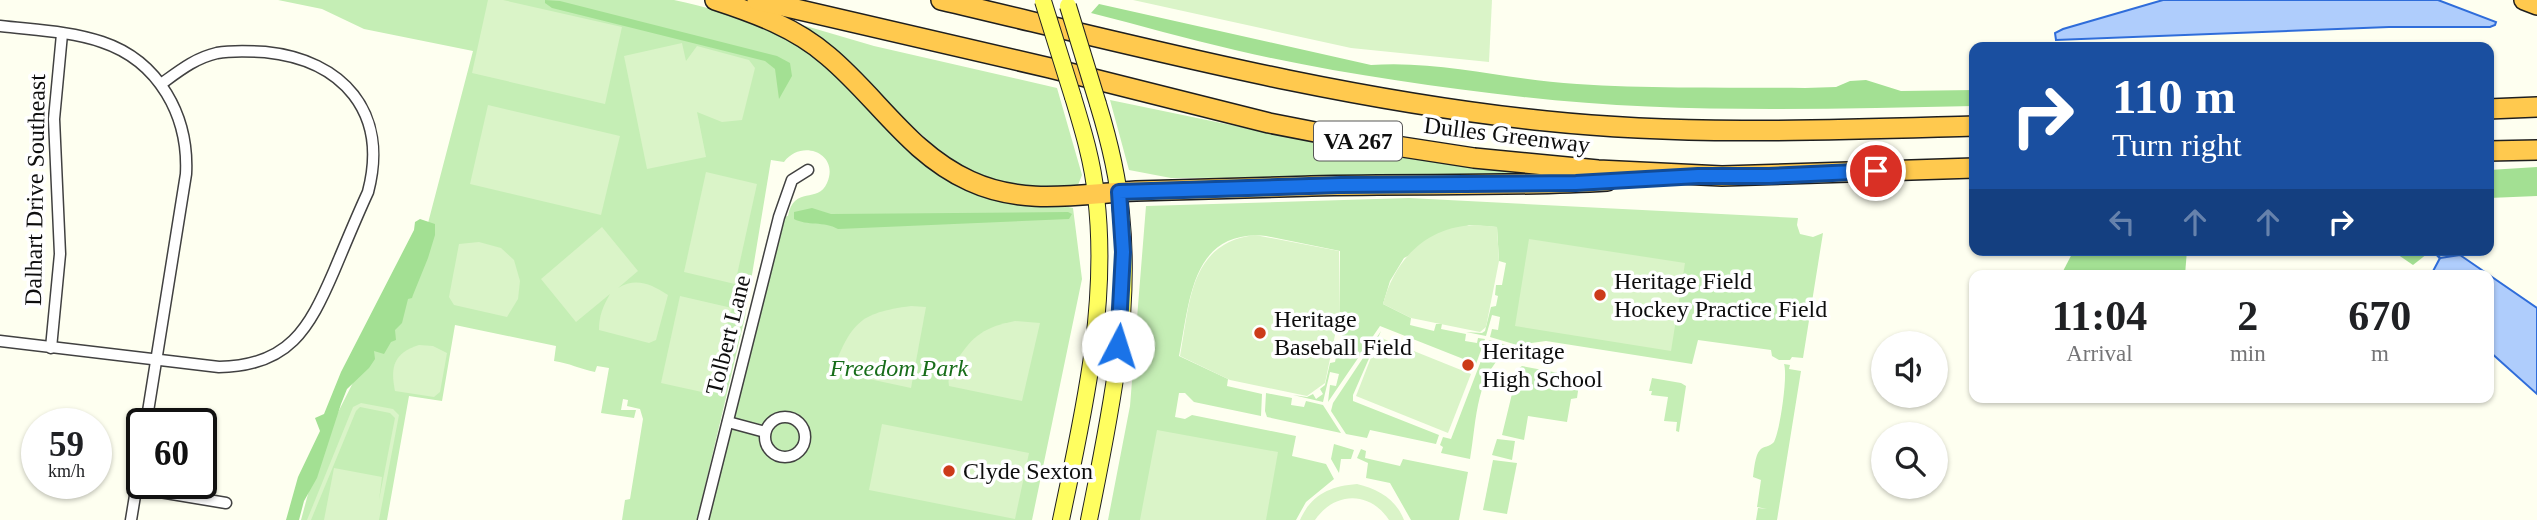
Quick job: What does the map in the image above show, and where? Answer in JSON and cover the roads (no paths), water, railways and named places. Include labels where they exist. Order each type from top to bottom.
[{"type":"highway","points":[[715,0],[781,25],[812,44],[829,56],[918,148],[954,174],[994,191],[1014,196],[1038,198],[1119,192],[1341,185],[1576,183],[1698,176]]},
{"type":"highway","name":"Dulles Greenway","points":[[757,0],[1050,68],[1269,123],[1474,158],[1556,167],[1698,176],[1969,168]]},
{"type":"highway","name":"Dulles Greenway","points":[[941,0],[1278,78],[1473,113],[1549,122],[1695,129],[1847,130],[1969,126]]},
{"type":"highway","points":[[2524,0],[2537,5]]},
{"type":"highway","points":[[2494,109],[2537,107]]},
{"type":"highway","points":[[2494,151],[2537,150]]},
{"type":"main road","points":[[1043,0],[1084,134],[1096,194],[1099,253],[1095,328],[1083,411],[1061,520]]},
{"type":"main road","points":[[1068,3],[1110,147],[1119,192],[1123,252],[1122,304],[1110,417],[1089,520]]},
{"type":"street","points":[[0,26],[86,37],[113,46],[142,64],[161,84],[178,114],[187,159],[148,408]]},
{"type":"street","name":"Dalhart Drive Southeast","points":[[51,348],[60,254],[54,119],[62,34]]},
{"type":"street","points":[[0,341],[233,367],[262,360],[294,341],[316,313],[368,192],[374,162],[367,121],[353,94],[327,71],[300,58],[245,50],[216,54],[188,65],[161,84]]},
{"type":"street","name":"Tolbert Lane","points":[[703,520],[779,217],[792,180],[808,170]]},
{"type":"street","points":[[728,422],[765,432]]},
{"type":"street","points":[[131,520],[134,499]]},
{"type":"street","points":[[202,499],[226,503]]},
{"type":"water","points":[[2163,0],[2438,0],[2496,22],[2490,27],[2389,27],[2056,40],[2055,33],[2063,29]]},
{"type":"water","points":[[2461,256],[2482,270],[2434,270],[2440,258]]},
{"type":"water","points":[[2494,278],[2537,308],[2537,394],[2494,355]]},
{"type":"place","name":"Heritage Field Hockey Practice Field","points":[[1600,295]]},
{"type":"place","name":"Heritage Baseball Field","points":[[1260,333]]},
{"type":"place","name":"Heritage High School","points":[[1468,365]]},
{"type":"place","name":"Clyde Sexton","points":[[949,471]]},
{"type":"park label","name":"Freedom Park","points":[[899,368]]}]
